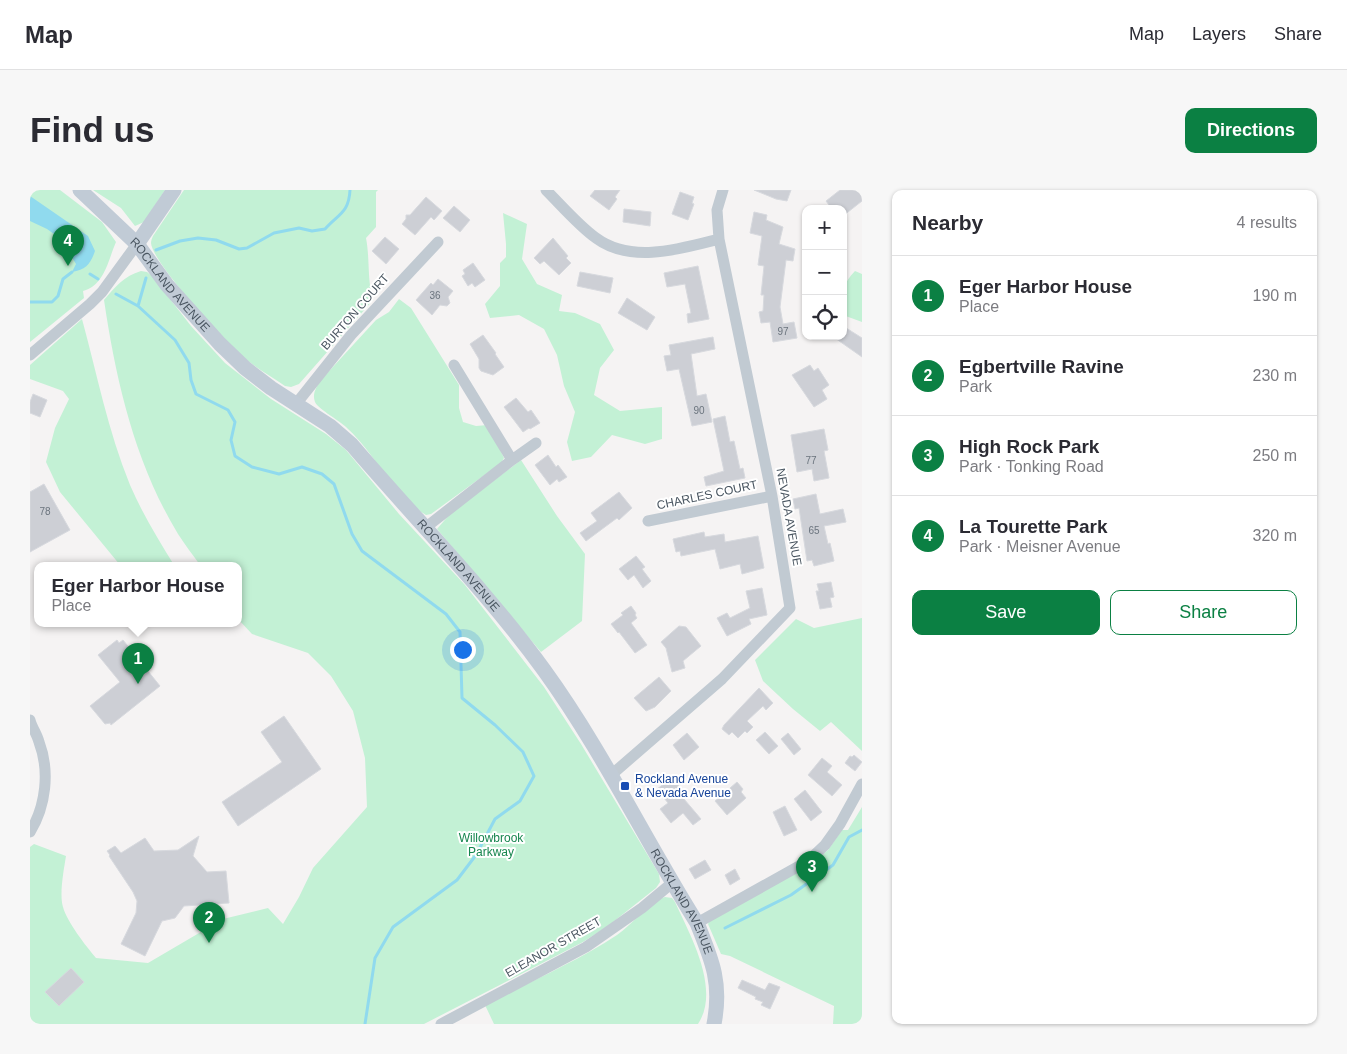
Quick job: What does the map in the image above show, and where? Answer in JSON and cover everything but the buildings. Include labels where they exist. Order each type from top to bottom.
[{"type":"street","name":"ROCKLAND AVENUE","points":[[80,190],[137,244],[167,285],[220,344],[246,368],[330,426],[352,446],[472,580],[541,666],[579,724],[697,923],[711,957],[717,981],[718,1005],[714,1024]]},
{"type":"street","points":[[30,355],[102,292],[174,190]]},
{"type":"street","points":[[546,190],[595,238],[613,248],[657,252],[719,240]]},
{"type":"street","name":"NEVADA AVENUE","points":[[610,776],[722,679],[790,608],[772,496],[719,240],[717,210],[723,190]]},
{"type":"street","name":"BURTON COURT","points":[[296,404],[351,335],[438,242]]},
{"type":"street","points":[[454,364],[512,460]]},
{"type":"street","points":[[425,528],[536,443]]},
{"type":"street","name":"CHARLES COURT","points":[[648,521],[772,496]]},
{"type":"street","points":[[30,722],[44,758],[45,775],[44,795],[40,810],[30,832]]},
{"type":"street","points":[[697,923],[808,861],[825,845],[840,824],[862,784]]},
{"type":"street","name":"ELEANOR STREET","points":[[441,1024],[586,947],[642,908],[672,883]]},
{"type":"green space","points":[[30,190],[60,190],[102,222],[116,242],[101,278],[90,288],[83,291],[84,298],[30,342]]},
{"type":"green space","points":[[93,190],[165,190],[144,222],[135,226],[121,208]]},
{"type":"green space","points":[[184,190],[378,190],[376,192],[376,227],[366,238],[373,300],[299,384],[291,387],[285,386],[243,357],[191,302],[163,267],[151,243]]},
{"type":"green space","points":[[503,213],[527,224],[522,259],[537,284],[562,295],[559,311],[575,313],[600,324],[614,350],[600,368],[594,395],[620,411],[662,407],[662,439],[645,444],[612,435],[591,457],[572,461],[567,442],[575,412],[564,386],[557,355],[544,329],[519,315],[490,318],[485,304],[500,286],[500,263],[506,257]]},
{"type":"green space","points":[[855,271],[862,274],[862,322],[847,316],[847,282]]},
{"type":"green space","name":"Willowbrook Parkway","points":[[147,272],[152,276],[191,326],[225,363],[271,399],[326,434],[346,450],[399,514],[465,585],[544,687],[581,744],[659,874],[660,882],[656,888],[608,926],[583,942],[424,1024],[30,1024],[30,847],[34,844],[66,856],[62,889],[63,907],[82,941],[96,958],[148,963],[223,919],[268,908],[283,924],[313,868],[367,807],[365,758],[353,711],[331,676],[308,653],[252,634],[242,623],[242,562],[198,562],[178,534],[150,479],[129,421],[121,391],[104,300],[116,286],[135,273]]},
{"type":"green space","points":[[399,299],[411,308],[459,385],[459,408],[463,422],[476,426],[488,425],[504,458],[501,463],[431,514],[426,515],[404,497],[358,439],[345,426],[317,405],[314,399],[315,391],[320,381],[376,320],[389,312]]},
{"type":"green space","points":[[82,319],[122,465],[140,506],[172,562],[118,562],[60,492],[46,462],[55,428],[69,399],[63,391],[30,379],[30,365]]},
{"type":"green space","points":[[521,460],[557,516],[585,554],[582,621],[541,652],[437,529],[450,514]]},
{"type":"green space","points":[[862,618],[862,751],[831,722],[820,731],[793,709],[763,681],[755,660],[796,619],[814,628]]},
{"type":"green space","points":[[862,807],[862,1024],[833,1024],[834,1006],[730,956],[721,954],[708,924],[710,920],[809,866],[828,850],[842,830],[848,830]]},
{"type":"green space","points":[[665,897],[672,898],[675,902],[701,962],[706,995],[704,1010],[698,1024],[494,1024],[485,1005],[601,945],[617,935],[660,899]]},
{"type":"water","points":[[30,196],[88,236],[95,251],[92,259],[84,268],[72,272],[76,264],[61,239],[47,229],[30,221]]},
{"type":"waterway","points":[[156,250],[180,241],[198,238],[216,240],[239,249],[247,248],[274,233],[299,228],[312,231],[325,229],[348,204],[350,190]]},
{"type":"waterway","points":[[30,302],[52,302],[58,296],[63,279],[72,272]]},
{"type":"waterway","points":[[90,274],[98,279]]},
{"type":"waterway","points":[[138,306],[146,278]]},
{"type":"waterway","points":[[116,294],[138,306],[175,340],[189,363],[191,380],[196,394],[228,410],[235,422],[231,440],[235,456],[252,467],[279,474],[302,467],[322,474],[334,484],[352,534],[362,551],[446,614],[460,632],[462,698],[495,725],[523,752],[534,776],[520,801],[495,819],[476,855],[457,880],[393,927],[375,958],[365,1024]]},
{"type":"waterway","points":[[725,928],[791,895],[833,865],[849,837],[862,830]]},
{"type":"place","name":"La Tourette Park","points":[[68,266]]},
{"type":"place","name":"Eger Harbor House","points":[[138,684]]},
{"type":"place","name":"Rockland Avenue & Nevada Avenue","points":[[625,786]]},
{"type":"place","name":"High Rock Park","points":[[812,892]]},
{"type":"place","name":"Egbertville Ravine","points":[[209,943]]}]
